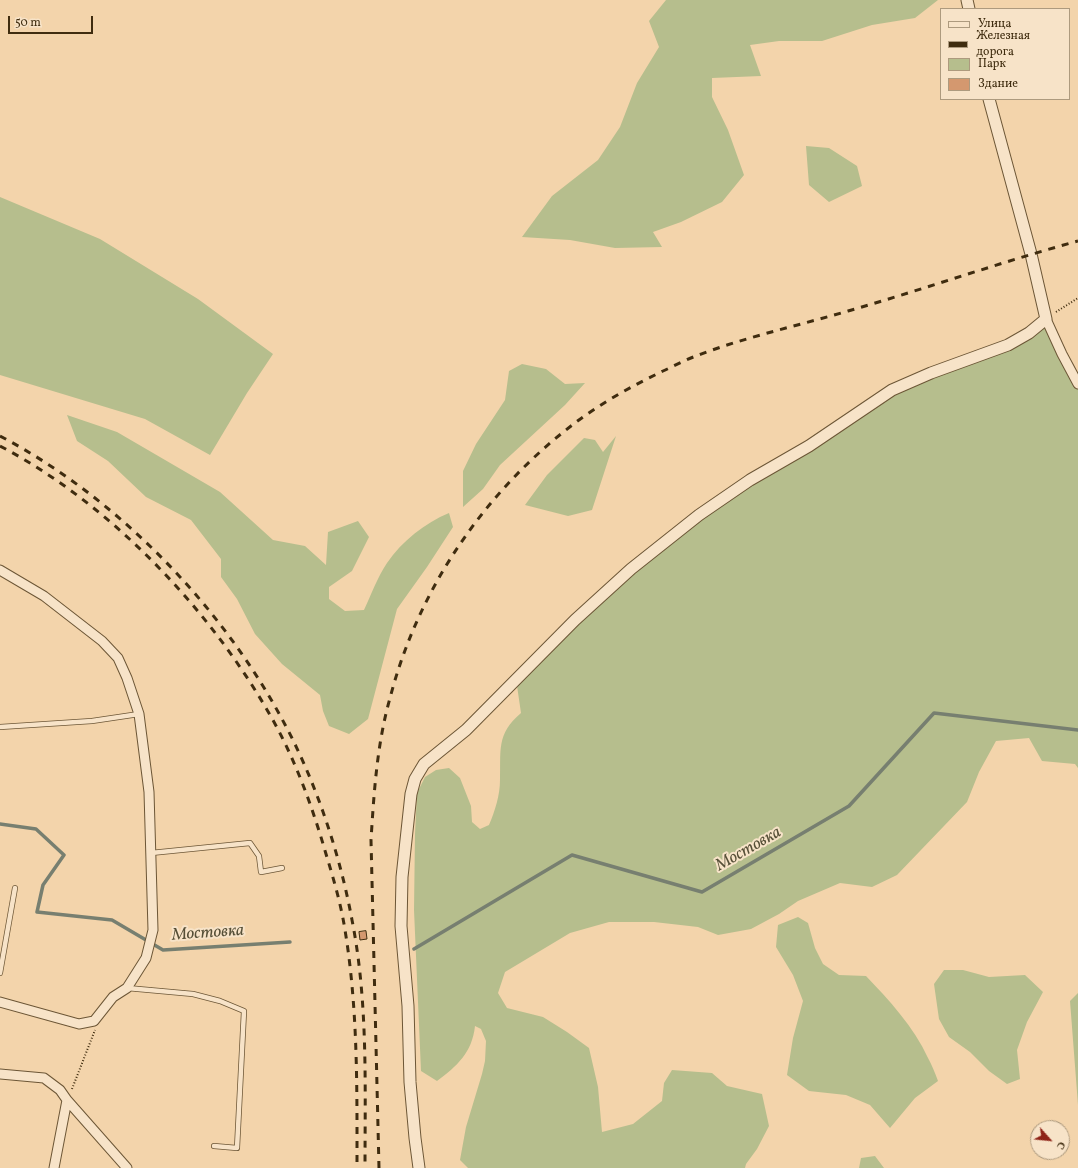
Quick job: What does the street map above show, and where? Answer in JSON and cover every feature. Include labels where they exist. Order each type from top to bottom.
[{"type":"street","points":[[989,100],[1031,254],[1046,319],[1078,384]]},
{"type":"street","points":[[419,1168],[410,1082],[408,1006],[401,926],[402,877],[411,794],[415,779],[424,764],[466,730],[575,620],[631,569],[699,515],[750,480],[809,446],[892,390],[930,372],[1008,345],[1029,333],[1046,319]]},
{"type":"street","points":[[0,570],[44,596],[102,641],[118,658],[127,678],[139,714],[149,792],[153,930],[146,958],[127,988],[113,997],[94,1021],[79,1024],[0,1002]]},
{"type":"street","points":[[0,1074],[44,1078],[60,1090],[67,1100],[127,1168]]},
{"type":"street","points":[[54,1168],[67,1100]]},
{"type":"lane","points":[[0,728],[92,721],[139,714]]},
{"type":"lane","points":[[151,853],[250,843],[259,856],[261,872],[282,868]]},
{"type":"lane","points":[[0,974],[15,888]]},
{"type":"lane","points":[[127,988],[193,994],[220,1001],[244,1010],[237,1148],[214,1146]]},
{"type":"path","points":[[1046,319],[1078,298]]},
{"type":"path","points":[[67,1100],[95,1033],[94,1021]]},
{"type":"green space","points":[[666,0],[938,0],[915,18],[872,25],[822,41],[779,41],[750,45],[761,76],[712,78],[712,97],[728,130],[744,175],[722,202],[681,222],[653,232],[662,247],[615,248],[570,240],[522,237],[552,196],[598,160],[620,127],[637,83],[659,47],[649,21]]},
{"type":"green space","points":[[806,146],[829,148],[857,166],[862,186],[829,202],[809,185]]},
{"type":"green space","points":[[0,197],[100,239],[198,299],[273,354],[247,393],[210,455],[145,419],[0,375]]},
{"type":"green space","points":[[1046,319],[1078,384],[1078,768],[1075,764],[1042,761],[1029,738],[996,741],[979,772],[967,802],[897,875],[872,887],[840,883],[798,901],[779,914],[751,929],[718,935],[698,927],[654,922],[609,922],[570,933],[505,972],[498,993],[507,1008],[543,1017],[589,1048],[598,1087],[602,1132],[633,1124],[662,1101],[664,1083],[672,1070],[712,1073],[727,1086],[762,1094],[769,1126],[745,1168],[468,1168],[460,1160],[466,1127],[485,1061],[486,1041],[481,1029],[475,1026],[471,1044],[467,1051],[451,1070],[437,1081],[421,1071],[414,910],[415,834],[417,793],[425,777],[436,770],[449,768],[460,778],[471,806],[472,822],[480,829],[489,825],[498,797],[500,780],[500,752],[504,736],[507,728],[521,713],[516,679],[699,515],[867,405],[1008,345]]},
{"type":"green space","points":[[522,364],[546,369],[565,384],[585,383],[565,405],[500,465],[483,489],[463,507],[463,471],[476,444],[505,400],[509,371]]},
{"type":"green space","points":[[67,415],[117,432],[220,492],[273,540],[305,546],[326,565],[328,532],[358,521],[369,537],[352,571],[329,587],[329,599],[345,611],[364,610],[384,568],[400,547],[423,527],[449,513],[453,527],[397,609],[368,719],[349,734],[329,726],[323,711],[320,695],[282,664],[255,634],[237,599],[221,577],[221,559],[191,520],[146,497],[108,461],[77,441]]},
{"type":"green space","points":[[616,436],[592,510],[568,516],[525,505],[547,475],[584,438],[595,440],[603,452]]},
{"type":"green space","points":[[798,917],[808,923],[815,948],[823,964],[839,975],[866,976],[892,1004],[916,1035],[932,1066],[938,1081],[915,1098],[890,1128],[870,1105],[846,1095],[809,1091],[787,1075],[793,1038],[803,1001],[793,975],[776,947],[778,925]]},
{"type":"green space","points":[[944,970],[963,970],[989,977],[1025,975],[1043,992],[1027,1022],[1017,1050],[1020,1079],[1007,1084],[989,1071],[970,1052],[949,1037],[939,1019],[934,984]]},
{"type":"green space","points":[[1078,993],[1078,1105],[1070,1001]]},
{"type":"green space","points":[[875,1156],[884,1168],[859,1168],[861,1158]]},
{"type":"building","points":[[366,931],[367,939],[360,940],[359,932]]},
{"type":"waterway","name":"Мостовка","points":[[414,949],[572,855],[702,892],[849,806],[934,713],[1078,730]]},
{"type":"waterway","name":"Мостовка","points":[[0,824],[36,829],[64,855],[43,885],[37,912],[112,920],[163,950],[290,942]]},
{"type":"railway","points":[[379,1168],[371,840],[379,750],[390,698],[402,658],[418,620],[436,582],[482,513],[539,453],[571,426],[616,396],[684,361],[733,343],[877,303],[1078,241]]},
{"type":"railway","points":[[0,436],[43,461],[84,490],[124,522],[161,557],[196,595],[228,635],[257,676],[294,742],[325,817],[341,869],[352,920],[361,981],[363,1012],[365,1168]]},
{"type":"railway","points":[[0,446],[41,470],[81,499],[120,530],[156,565],[190,602],[221,641],[249,681],[282,738],[297,770],[316,820],[334,880],[344,924],[349,954],[356,1046],[357,1168]]}]
